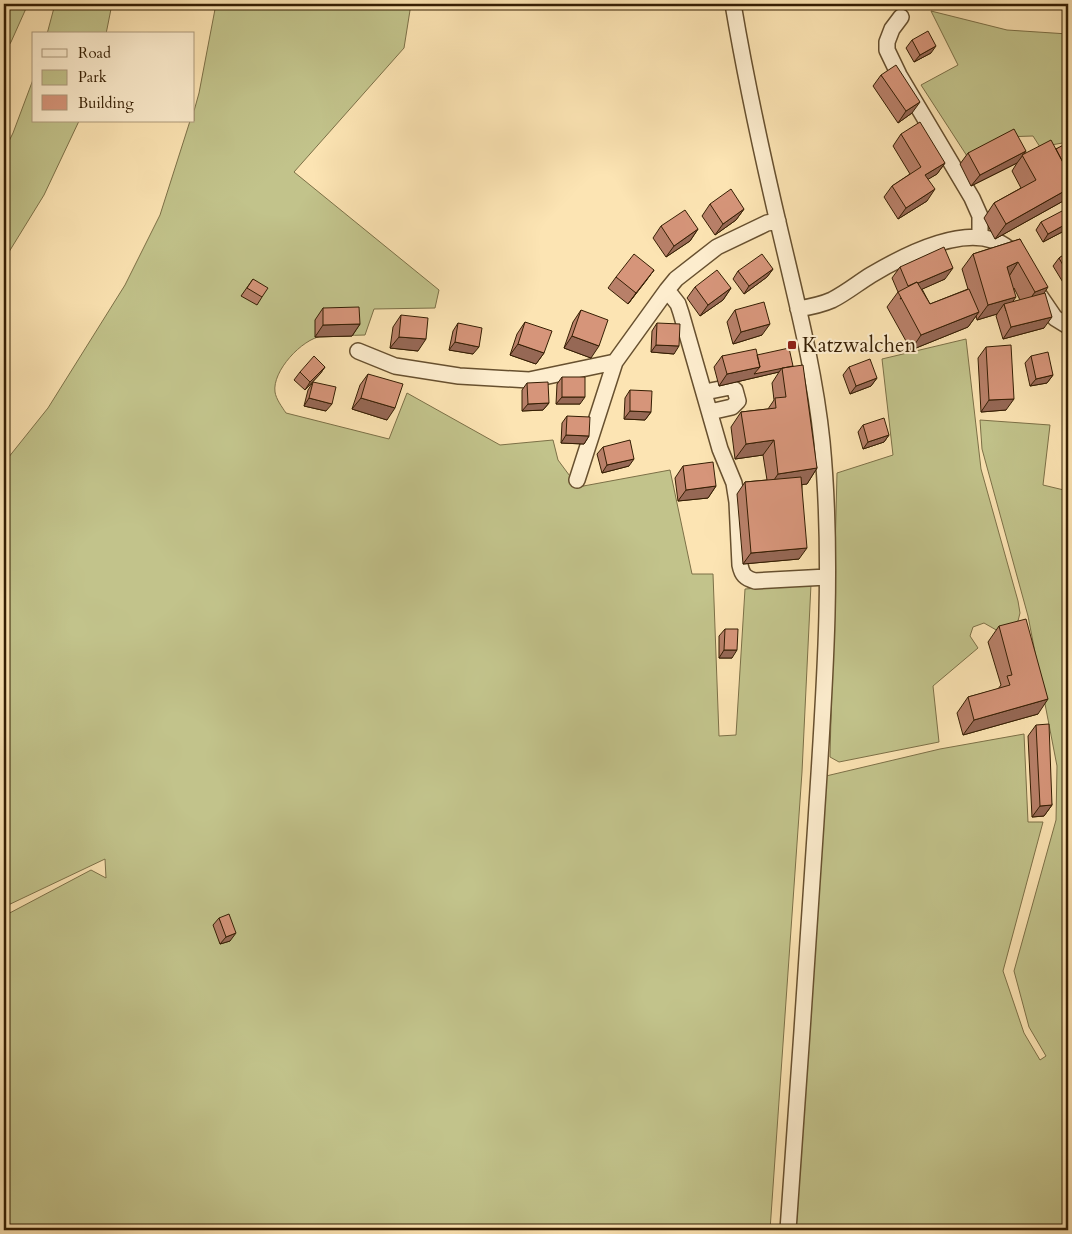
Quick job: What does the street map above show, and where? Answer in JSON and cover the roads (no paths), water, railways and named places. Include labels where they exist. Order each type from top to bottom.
[{"type":"street","points":[[733,4],[798,308],[822,440],[827,508],[828,577],[819,769],[788,1230]]},
{"type":"street","points":[[901,17],[892,29],[887,42],[887,50],[899,75],[972,198],[980,216],[980,237]]},
{"type":"street","points":[[577,480],[615,362],[676,278],[717,247],[767,223],[778,220]]},
{"type":"street","points":[[798,308],[822,304],[909,254],[952,241],[980,237],[1000,242],[1008,248],[1024,268]]},
{"type":"street","points":[[1033,284],[1055,318],[1068,326]]},
{"type":"street","points":[[667,290],[678,304],[720,449],[734,483],[742,574],[755,581],[828,577]]},
{"type":"street","points":[[358,351],[395,366],[459,376],[529,380],[615,362]]},
{"type":"street","points":[[705,392],[730,387],[735,390],[738,401],[732,407],[710,412]]},
{"type":"place","name":"Katzwalchen","points":[[792,345]]}]
